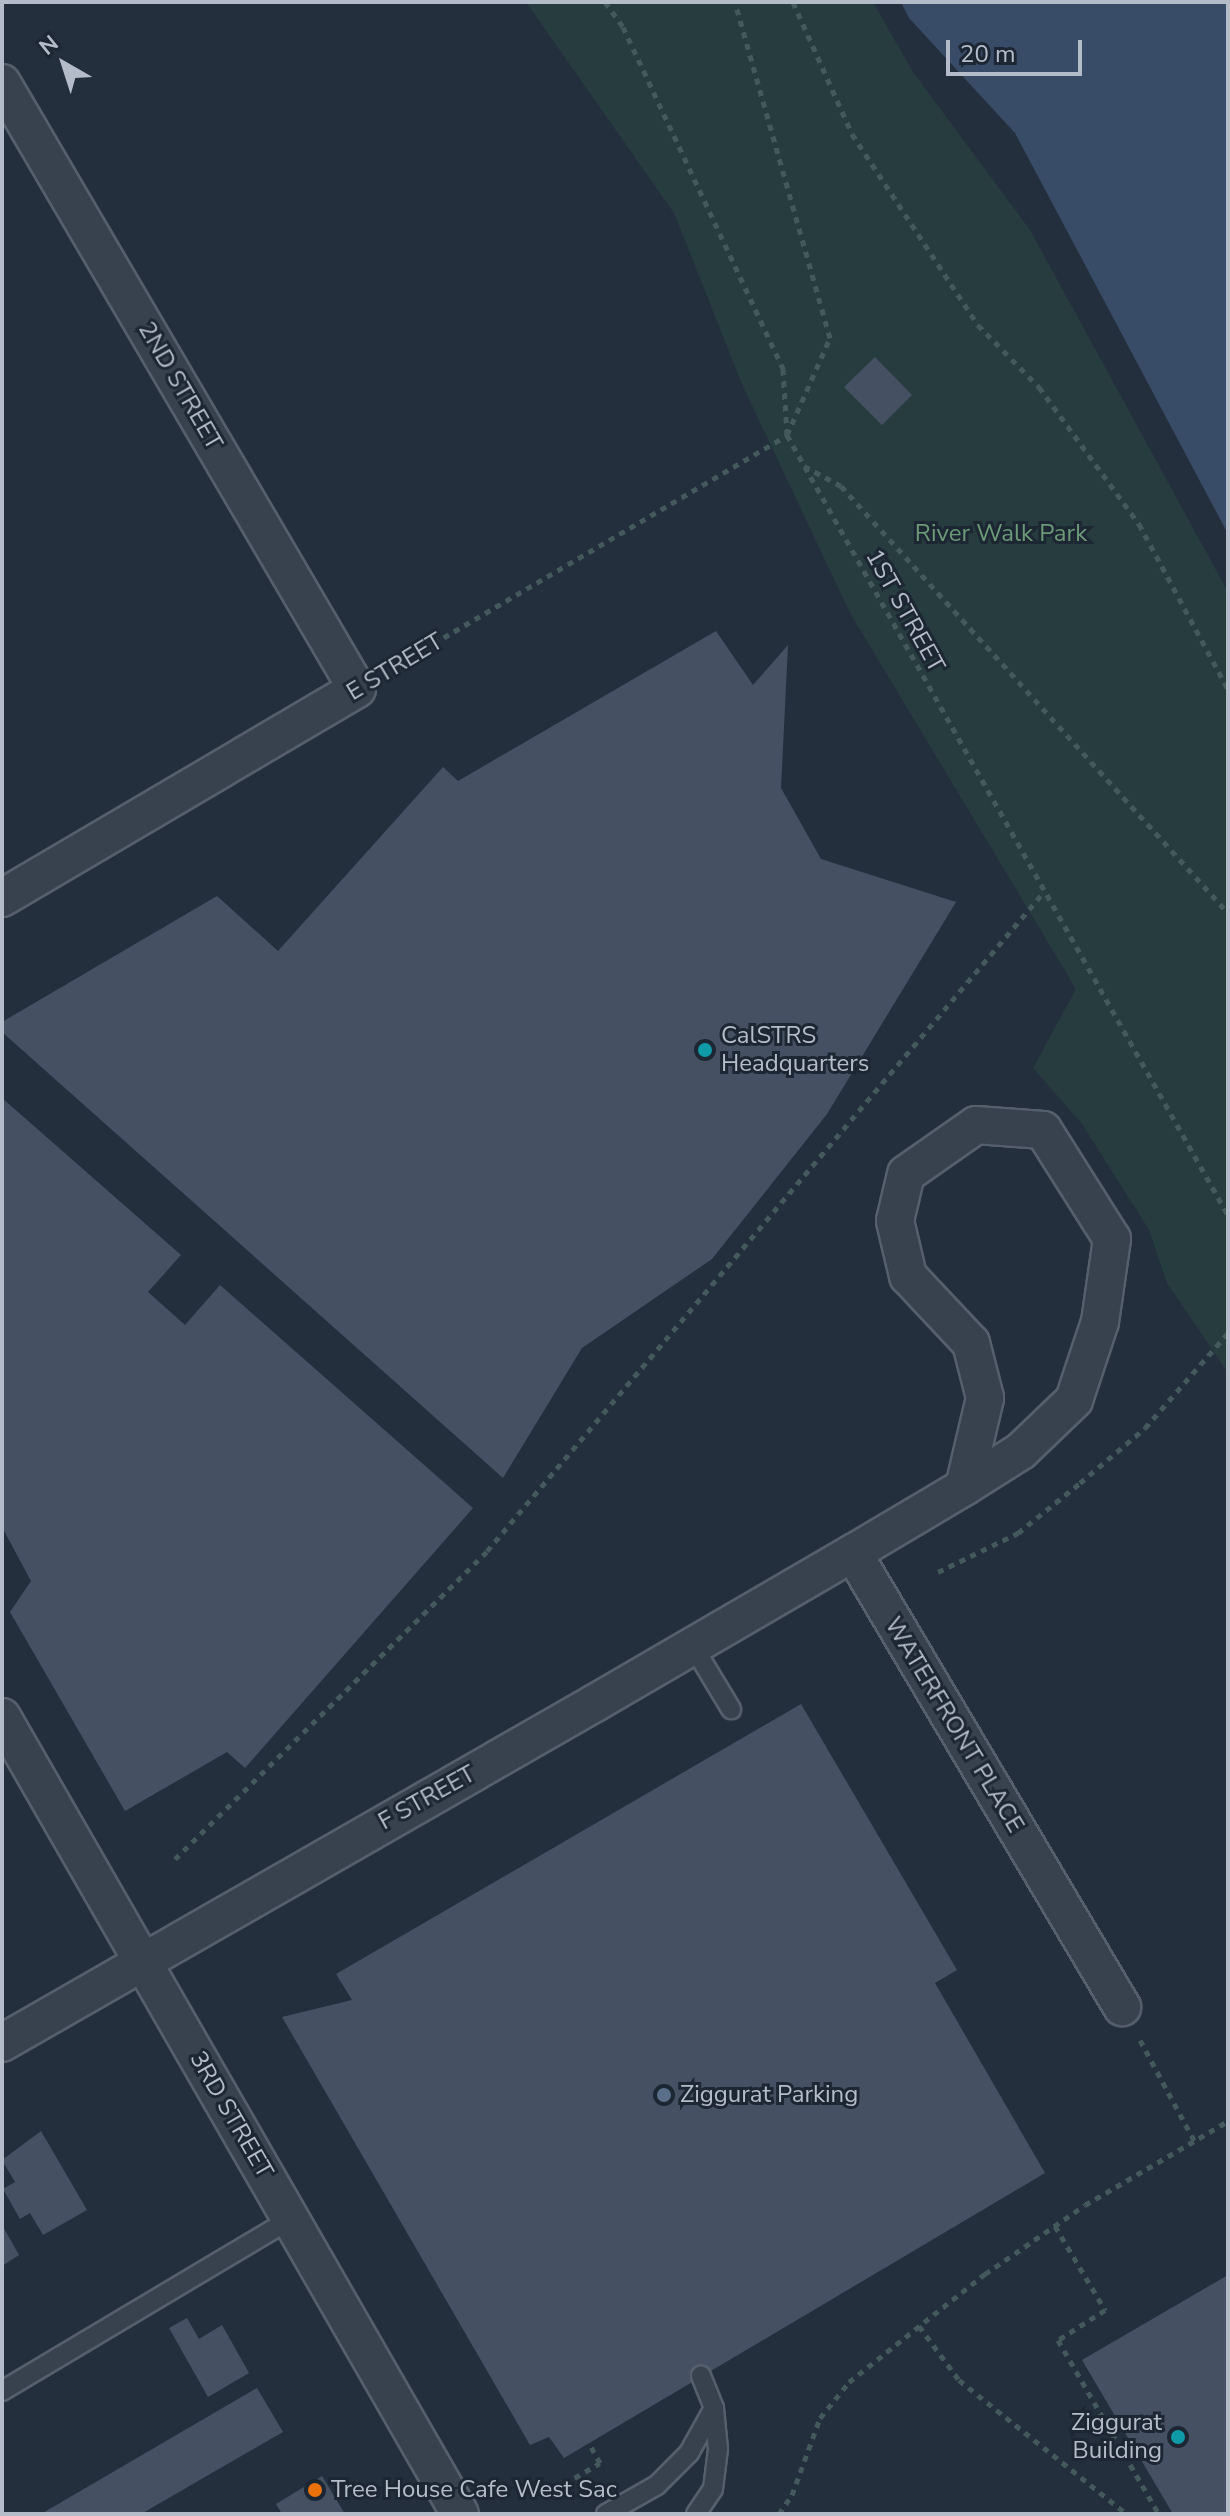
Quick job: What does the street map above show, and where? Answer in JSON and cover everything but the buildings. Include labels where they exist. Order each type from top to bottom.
[{"type":"street","name":"2ND STREET","points":[[2,83],[357,689]]},
{"type":"street","name":"E STREET","points":[[2,898],[357,689]]},
{"type":"street","points":[[853,1553],[964,1487],[1021,1451],[1074,1400],[1100,1322],[1112,1239],[1043,1130],[976,1125],[906,1174],[895,1221],[908,1276],[971,1343],[985,1398],[964,1487]]},
{"type":"street","name":"F STREET","points":[[2,2043],[142,1959],[853,1553]]},
{"type":"street","name":"WATERFRONT PLACE","points":[[853,1553],[1122,2007]]},
{"type":"street","name":"3RD STREET","points":[[2,1717],[460,2514]]},
{"type":"lane","points":[[693,1646],[731,1709]]},
{"type":"lane","points":[[2,2391],[291,2219]]},
{"type":"lane","points":[[696,2514],[713,2489],[718,2449],[714,2408],[701,2375]]},
{"type":"lane","points":[[606,2514],[657,2485],[689,2453],[714,2408]]},
{"type":"path","name":"1ST STREET","points":[[605,2],[623,27],[783,369],[787,435],[1042,894],[1228,1215]]},
{"type":"path","points":[[735,2],[830,338],[787,435]]},
{"type":"path","points":[[793,2],[852,134],[978,325],[1039,387],[1139,524],[1228,689]]},
{"type":"path","name":"E STREET","points":[[357,689],[787,435]]},
{"type":"path","points":[[803,466],[841,486],[1228,913]]},
{"type":"path","points":[[175,1859],[487,1551],[1042,894]]},
{"type":"path","points":[[938,1572],[1018,1533],[1080,1483],[1145,1428],[1228,1333]]},
{"type":"path","points":[[1122,2007],[1195,2142]]},
{"type":"path","points":[[779,2514],[792,2495],[820,2418],[849,2382],[1055,2226],[1228,2121]]},
{"type":"path","points":[[1055,2226],[1105,2310],[1058,2340],[1159,2514]]},
{"type":"path","points":[[919,2326],[959,2380],[1127,2514]]},
{"type":"path","points":[[554,2490],[600,2463],[589,2443]]},
{"type":"green space","name":"River Walk Park","points":[[526,2],[873,2],[913,72],[1030,230],[1228,592],[1228,1373],[1167,1283],[1149,1230],[1082,1124],[1033,1068],[1076,989],[850,613],[742,384],[674,213]]},
{"type":"water","points":[[901,2],[1228,2],[1228,534],[1015,133],[909,18]]},
{"type":"place","name":"CalSTRS Headquarters","points":[[705,1050]]},
{"type":"place","name":"Ziggurat Parking","points":[[664,2095]]},
{"type":"place","name":"Ziggurat Building","points":[[1178,2437]]},
{"type":"place","name":"Tree House Cafe West Sac","points":[[315,2490]]}]
